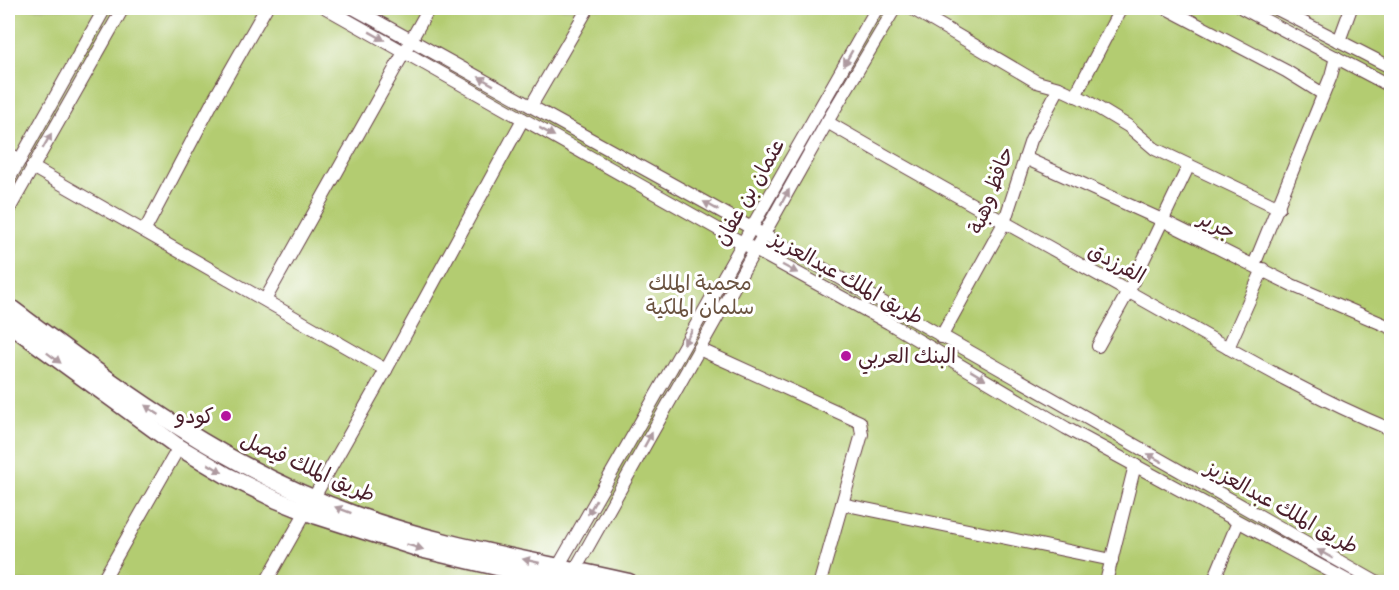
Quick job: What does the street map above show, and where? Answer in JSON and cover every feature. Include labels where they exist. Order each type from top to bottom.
[{"type":"main road","name":"طريق الملك فيصل","points":[[8,306],[184,432],[310,506],[420,549],[553,578],[572,576],[629,582]]},
{"type":"main road","name":"طريق الملك فيصل","points":[[8,323],[179,447],[226,475],[277,500],[310,506]]},
{"type":"street","points":[[8,181],[105,8]]},
{"type":"street","points":[[8,210],[123,8]]},
{"type":"street","points":[[145,230],[212,103],[267,8]]},
{"type":"street","name":"طريق الملك عبدالعزيز","points":[[326,8],[755,250],[889,322],[1066,428],[1350,582]]},
{"type":"street","name":"طريق الملك عبدالعزيز","points":[[353,8],[764,235],[1376,582]]},
{"type":"street","points":[[265,300],[429,8]]},
{"type":"street","points":[[531,106],[588,8]]},
{"type":"street","name":"عثمان بن عفان","points":[[553,578],[877,8]]},
{"type":"street","name":"عثمان بن عفان","points":[[572,576],[827,122],[896,8]]},
{"type":"street","points":[[911,8],[1037,82],[1059,88],[1128,126],[1155,149],[1279,208]]},
{"type":"street","points":[[1075,96],[1121,8]]},
{"type":"street","points":[[1166,8],[1286,71],[1323,94]]},
{"type":"street","points":[[1242,8],[1392,87]]},
{"type":"street","points":[[1275,8],[1392,68]]},
{"type":"street","points":[[1339,41],[1351,8]]},
{"type":"street","points":[[1228,348],[1336,57]]},
{"type":"street","name":"حافظ وهبة","points":[[941,337],[1004,223],[1031,140],[1059,88]]},
{"type":"street","points":[[266,582],[386,370],[523,119]]},
{"type":"street","name":"الفرزدق","points":[[827,122],[1228,348],[1355,415],[1392,430]]},
{"type":"street","points":[[8,153],[20,160]]},
{"type":"street","name":"جرير","points":[[1025,158],[1161,220],[1294,286],[1392,328]]},
{"type":"street","points":[[1098,346],[1128,292],[1189,165]]},
{"type":"street","points":[[32,167],[386,370]]},
{"type":"street","points":[[699,349],[860,422],[862,434],[820,582]]},
{"type":"street","points":[[102,582],[179,447]]},
{"type":"street","points":[[1106,582],[1135,465]]},
{"type":"street","points":[[842,504],[1112,560]]},
{"type":"street","points":[[1213,582],[1238,522]]},
{"type":"green space","name":"محمية الملك سلمان الملكية","points":[[8,8],[1391,8],[1391,582],[8,582]]},
{"type":"place","name":"البنك العربي","points":[[846,356]]},
{"type":"place","name":"كودو","points":[[226,416]]}]
